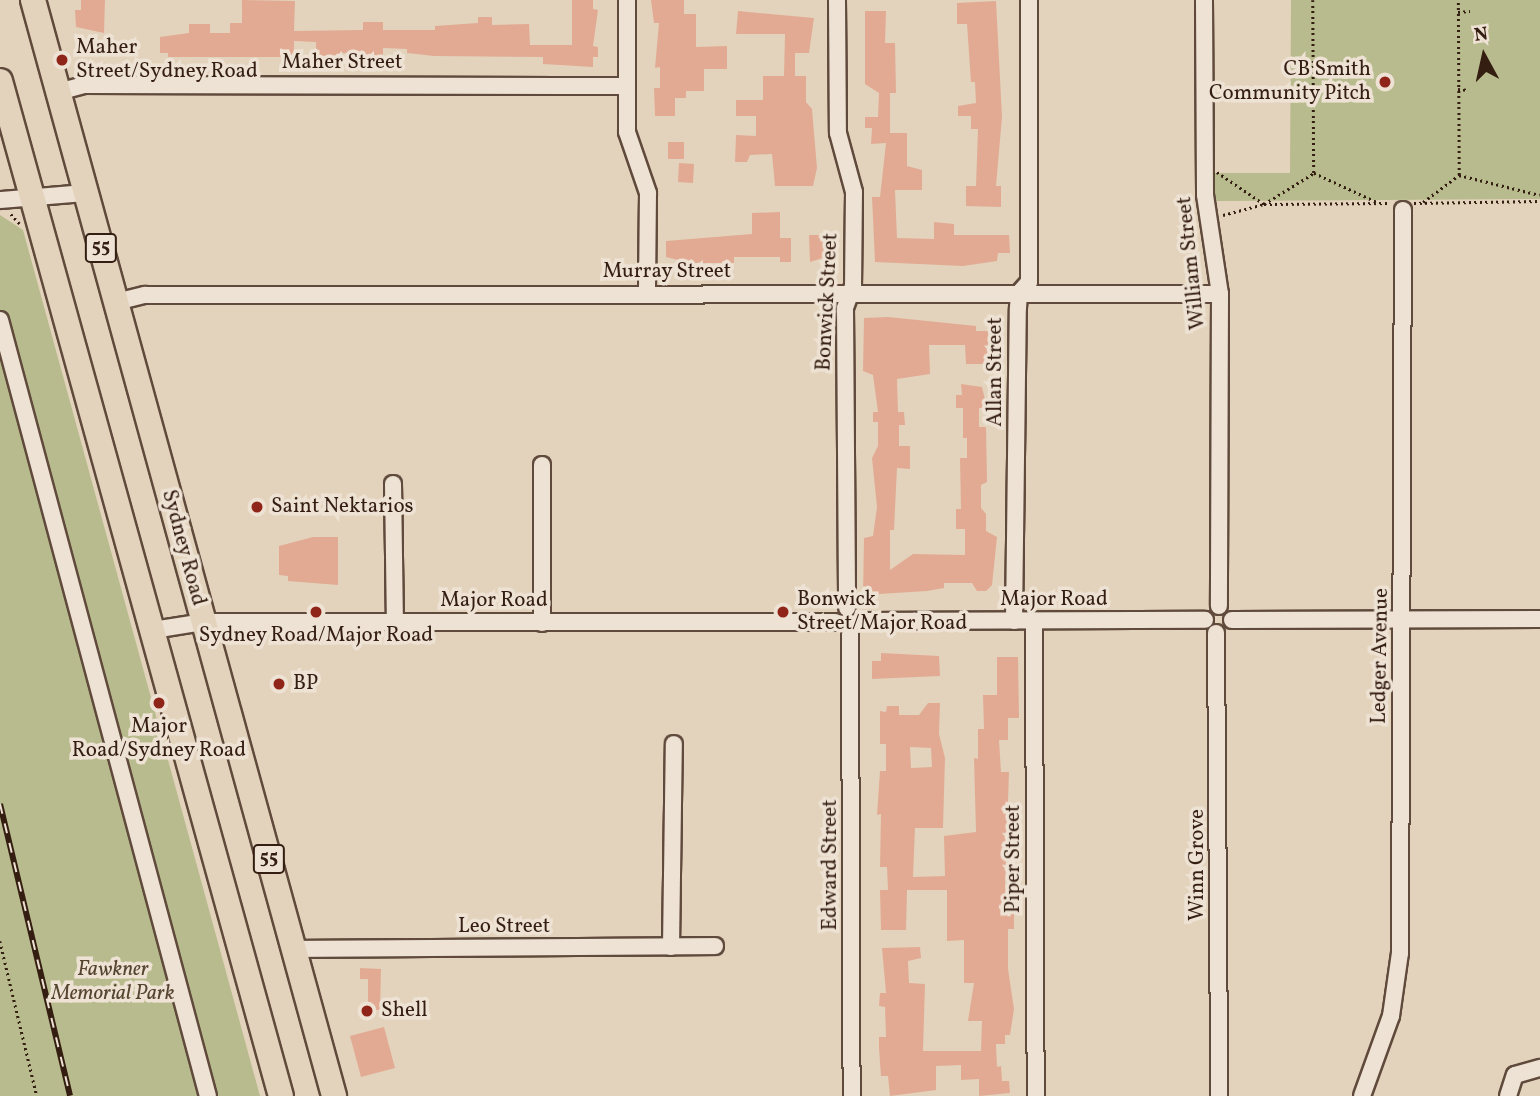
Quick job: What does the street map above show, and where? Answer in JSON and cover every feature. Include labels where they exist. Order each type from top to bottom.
[{"type":"highway","name":"Sydney Road","points":[[33,0],[334,1096]]},
{"type":"highway","name":"55","points":[[0,81],[281,1096]]},
{"type":"street","points":[[627,0],[627,132],[648,193],[647,292]]},
{"type":"street","name":"Bonwick Street","points":[[837,0],[838,134],[854,192],[853,286],[848,295],[847,608]]},
{"type":"street","name":"Allan Street","points":[[1014,621],[1019,293],[1029,282],[1029,0]]},
{"type":"street","name":"William Street","points":[[1205,0],[1206,218],[1220,294],[1219,606]]},
{"type":"street","name":"Maher Street","points":[[58,92],[97,85],[627,86]]},
{"type":"street","points":[[0,200],[33,200],[86,193]]},
{"type":"street","name":"Ledger Avenue","points":[[1362,1096],[1391,1016],[1400,953],[1400,205]]},
{"type":"street","name":"Murray Street","points":[[116,302],[145,295],[647,292],[848,295],[1220,294]]},
{"type":"street","points":[[0,320],[208,1096]]},
{"type":"street","points":[[541,465],[542,622]]},
{"type":"street","points":[[393,484],[395,622]]},
{"type":"street","points":[[1219,606],[1228,610],[1232,620],[1226,631],[1216,633],[1205,620],[1209,610],[1219,606]]},
{"type":"street","points":[[847,608],[857,611],[862,621],[850,634],[842,633],[835,622],[839,611],[847,608]]},
{"type":"street","name":"Major Road","points":[[862,621],[1205,620]]},
{"type":"street","points":[[1232,620],[1540,620]]},
{"type":"street","name":"Piper Street","points":[[1034,621],[1036,1096]]},
{"type":"street","name":"Major Road","points":[[153,630],[204,622],[835,622]]},
{"type":"street","name":"Winn Grove","points":[[1216,633],[1219,1096]]},
{"type":"street","name":"Edward Street","points":[[850,634],[852,1096]]},
{"type":"street","points":[[671,947],[674,744]]},
{"type":"street","name":"Leo Street","points":[[294,949],[715,946]]},
{"type":"street","points":[[1508,1096],[1515,1074],[1540,1068]]},
{"type":"path","points":[[1313,0],[1314,173]]},
{"type":"path","points":[[1458,0],[1459,175]]},
{"type":"path","points":[[1458,12],[1470,11]]},
{"type":"path","points":[[1458,89],[1469,90]]},
{"type":"path","points":[[1205,167],[1264,204]]},
{"type":"path","points":[[1264,204],[1314,173]]},
{"type":"path","points":[[1314,173],[1379,203]]},
{"type":"path","points":[[1459,175],[1540,195]]},
{"type":"path","points":[[1423,202],[1459,175]]},
{"type":"path","points":[[1206,218],[1264,204],[1400,205],[1423,202],[1540,201]]},
{"type":"path","points":[[0,941],[37,1096]]},
{"type":"green space","points":[[1291,0],[1540,0],[1540,199],[1215,201],[1213,173],[1290,173]]},
{"type":"green space","name":"Fawkner Memorial Park","points":[[0,215],[23,230],[260,1096],[0,1096]]},
{"type":"building","points":[[81,0],[105,0],[104,33],[76,27],[75,10],[81,10]]},
{"type":"building","points":[[242,0],[295,1],[294,31],[363,30],[363,22],[383,22],[383,30],[435,30],[435,26],[478,23],[478,17],[492,17],[492,25],[529,24],[530,45],[572,45],[572,0],[593,0],[593,9],[598,10],[593,46],[598,47],[598,57],[593,57],[593,67],[543,64],[543,57],[434,56],[407,53],[407,49],[383,48],[383,56],[342,53],[342,56],[316,56],[316,42],[294,41],[294,54],[288,57],[168,57],[168,53],[160,53],[160,37],[189,33],[189,24],[210,24],[210,33],[230,33],[230,23],[242,23]]},
{"type":"building","points":[[651,0],[684,0],[684,14],[696,14],[696,47],[727,46],[727,69],[704,69],[704,91],[686,91],[686,98],[675,98],[675,116],[655,116],[654,88],[660,88],[660,67],[655,68],[659,23],[654,23]]},
{"type":"building","points":[[996,1],[1002,117],[996,186],[1001,186],[1001,207],[966,206],[966,186],[976,186],[978,129],[971,129],[971,116],[958,116],[958,106],[976,103],[975,82],[971,82],[967,24],[957,24],[957,3]]},
{"type":"building","points":[[738,11],[814,18],[809,53],[795,53],[795,76],[806,76],[806,102],[812,109],[817,168],[813,186],[775,186],[772,154],[750,155],[747,162],[735,162],[736,135],[756,136],[756,116],[736,116],[736,100],[763,100],[763,76],[784,76],[785,34],[736,34]]},
{"type":"building","points":[[865,11],[886,11],[885,43],[895,43],[896,93],[890,93],[890,133],[907,133],[907,166],[922,170],[922,190],[895,190],[897,238],[934,239],[934,222],[954,224],[954,235],[1009,235],[1010,253],[998,253],[997,261],[963,266],[875,262],[872,197],[880,197],[886,143],[871,144],[872,128],[865,128],[865,117],[878,117],[879,93],[865,84]]},
{"type":"building","points":[[668,142],[684,142],[684,159],[668,159]]},
{"type":"building","points":[[679,163],[694,164],[693,183],[678,182]]},
{"type":"building","points":[[780,212],[780,238],[791,238],[791,262],[780,262],[780,257],[734,257],[734,263],[690,263],[666,257],[666,241],[752,234],[752,213]]},
{"type":"building","points":[[809,235],[835,235],[832,255],[810,262]]},
{"type":"building","points":[[888,317],[976,326],[976,331],[988,331],[988,340],[995,340],[996,354],[986,354],[987,364],[966,364],[965,345],[929,345],[930,374],[897,379],[898,412],[904,412],[905,425],[899,425],[899,446],[910,446],[910,469],[897,468],[894,530],[890,530],[890,570],[913,554],[965,555],[965,529],[956,529],[956,509],[961,509],[960,458],[967,458],[967,438],[963,438],[963,408],[956,408],[956,395],[962,395],[961,384],[982,387],[987,408],[979,408],[979,427],[986,427],[987,482],[981,485],[981,508],[986,514],[986,531],[997,537],[992,585],[986,591],[977,591],[972,583],[944,583],[944,588],[927,591],[863,595],[864,538],[873,536],[877,507],[872,458],[878,446],[878,422],[873,422],[873,412],[878,412],[873,375],[863,371],[864,318]]},
{"type":"building","points":[[313,537],[338,537],[338,585],[288,581],[288,576],[279,575],[279,546]]},
{"type":"building","points":[[881,653],[939,656],[940,676],[872,679],[872,661],[881,661]]},
{"type":"building","points":[[997,657],[1018,657],[1019,718],[1008,718],[1008,740],[999,740],[1001,772],[1009,772],[1005,886],[1008,911],[1014,910],[1014,929],[1008,929],[1008,969],[1014,1009],[1010,1035],[1005,1035],[1005,1044],[996,1044],[997,1067],[1001,1066],[1002,1081],[1009,1081],[1010,1093],[979,1096],[979,1079],[961,1080],[961,1065],[936,1066],[936,1090],[890,1096],[888,1076],[881,1076],[879,1048],[879,1037],[886,1037],[885,1007],[879,1006],[880,993],[886,993],[882,948],[920,947],[921,958],[908,961],[909,983],[925,984],[923,1051],[981,1051],[982,1021],[968,1021],[974,983],[964,983],[964,940],[947,941],[947,890],[907,890],[906,930],[881,930],[880,890],[888,890],[887,867],[880,867],[881,814],[877,815],[880,771],[886,771],[886,744],[880,744],[880,711],[886,712],[887,706],[899,706],[899,715],[919,715],[928,703],[940,703],[939,734],[945,758],[943,828],[915,828],[913,877],[945,876],[944,836],[976,832],[974,758],[978,759],[978,729],[984,729],[983,695],[997,695]],"holes":[[[910,747],[931,748],[932,767],[911,768]]]},
{"type":"building","points":[[360,968],[381,969],[380,1010],[368,1010],[368,979],[360,979]]},
{"type":"building","points":[[384,1027],[395,1068],[361,1077],[350,1036]]},
{"type":"railway","points":[[0,804],[70,1096]]},
{"type":"place","name":"Maher Street/Sydney Road","points":[[62,60]]},
{"type":"place","name":"CB Smith Community Pitch","points":[[1385,82]]},
{"type":"place","name":"Saint Nektarios","points":[[257,507]]},
{"type":"place","name":"Sydney Road/Major Road","points":[[316,612]]},
{"type":"place","name":"Bonwick Street/Major Road","points":[[783,612]]},
{"type":"place","name":"BP","points":[[279,684]]},
{"type":"place","name":"Major Road/Sydney Road","points":[[159,703]]},
{"type":"place","name":"Shell","points":[[367,1011]]}]
